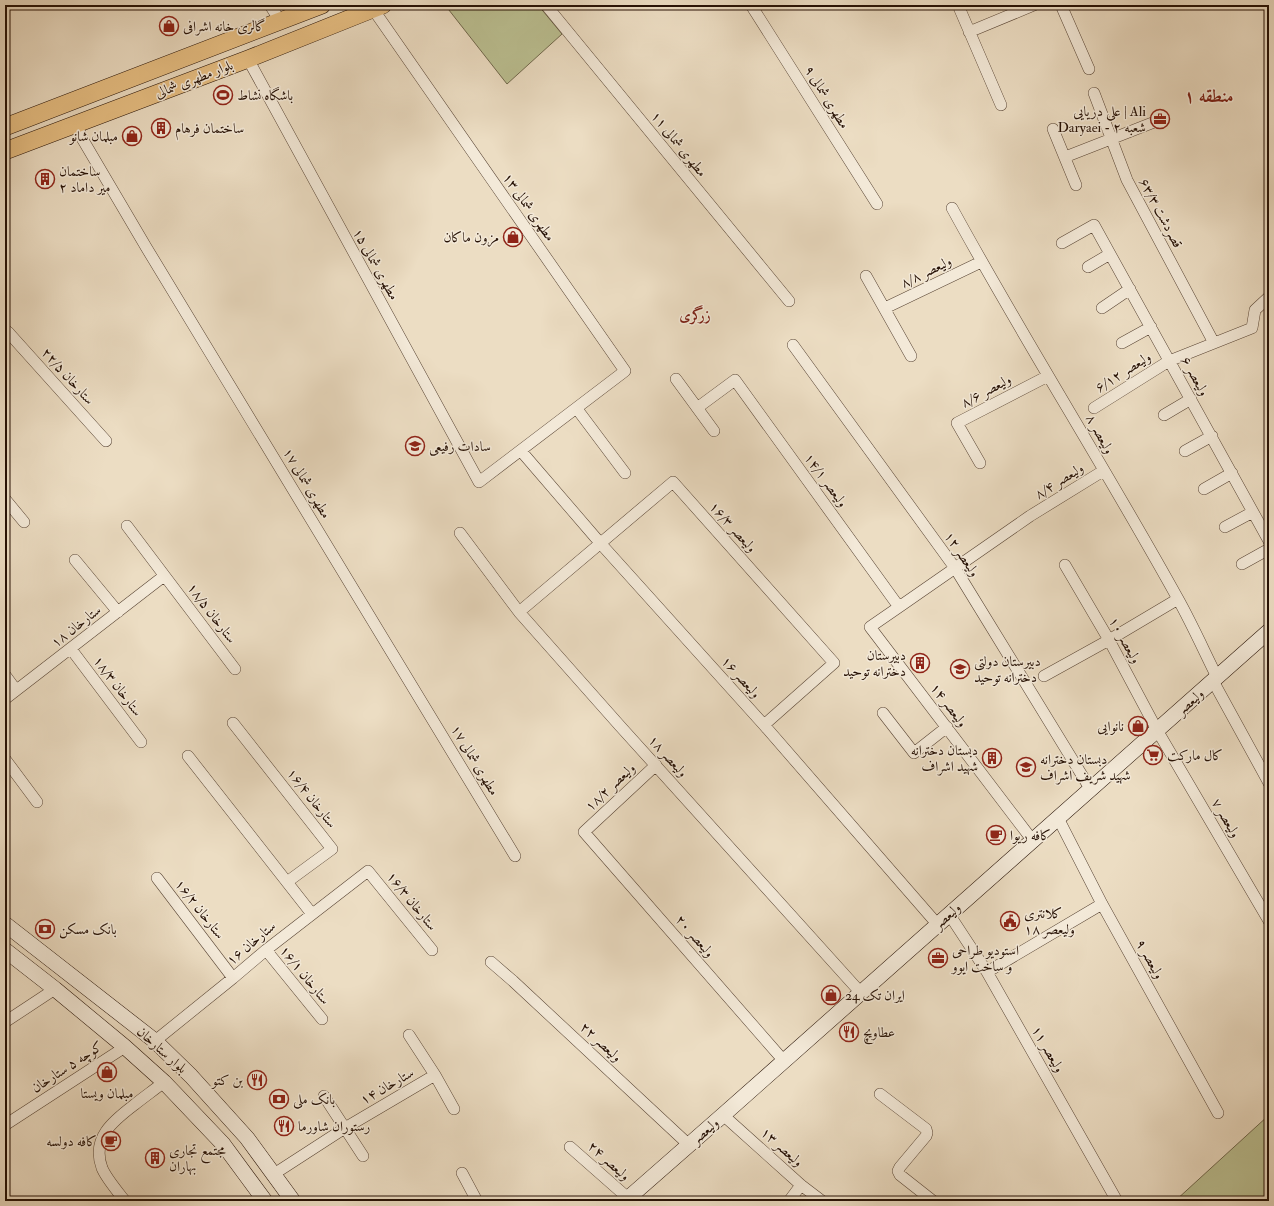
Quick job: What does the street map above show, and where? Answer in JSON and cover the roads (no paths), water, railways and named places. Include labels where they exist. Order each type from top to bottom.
[{"type":"main road","name":"بلوار مطهرى شمالى","points":[[5,127],[322,5]]},
{"type":"main road","name":"بلوار مطهرى شمالى","points":[[5,151],[248,59],[378,7]]},
{"type":"main road","name":"ولیعصر","points":[[626,1199],[723,1116],[1269,631]]},
{"type":"main road","name":"بلوار ستارخان","points":[[5,924],[155,1041],[191,1076],[247,1138],[293,1201]]},
{"type":"main road","name":"بلوار ستارخان","points":[[5,950],[125,1047],[164,1082],[223,1144],[265,1201]]},
{"type":"street","points":[[270,5],[280,21]]},
{"type":"street","name":"۱۱ مطهری شمالی","points":[[546,5],[789,301]]},
{"type":"street","name":"۹ مطهری شمالی","points":[[751,5],[877,204]]},
{"type":"street","points":[[958,5],[1001,105]]},
{"type":"street","points":[[969,32],[1034,5]]},
{"type":"street","points":[[1061,5],[1088,69]]},
{"type":"street","name":"۱۳ مطهری شمالی","points":[[378,7],[625,371],[577,409]]},
{"type":"street","name":"۱۵ مطهری شمالی","points":[[248,59],[479,482],[521,451]]},
{"type":"street","name":"۶۳/۳ قصردشت","points":[[1094,93],[1127,180],[1214,343]]},
{"type":"street","points":[[1065,157],[1157,120]]},
{"type":"street","name":"۱۷ مطهری شمالی","points":[[76,124],[83,140],[146,247],[515,856]]},
{"type":"street","points":[[1054,129],[1076,186]]},
{"type":"street","name":"۸ ولیعصر","points":[[952,208],[981,262],[1178,599],[1215,679],[1269,783]]},
{"type":"street","name":"۶ ولیعصر","points":[[1062,243],[1094,225],[1269,541]]},
{"type":"street","points":[[1088,267],[1110,254]]},
{"type":"street","name":"۸/۸ ولیعصر","points":[[885,308],[981,262]]},
{"type":"street","points":[[866,276],[911,356]]},
{"type":"street","points":[[1102,308],[1130,289]]},
{"type":"street","name":"۶/۱۲ ولیعصر","points":[[1094,408],[1169,361],[1252,328],[1255,310],[1269,297]]},
{"type":"street","points":[[1122,344],[1151,327]]},
{"type":"street","name":"۲۲/۵ ستارخان","points":[[7,333],[106,441]]},
{"type":"street","name":"۱۲ ولیعصر","points":[[792,345],[955,568],[1091,790]]},
{"type":"street","name":"۸/۶ ولیعصر","points":[[980,463],[957,423],[1048,376]]},
{"type":"street","points":[[676,379],[714,430]]},
{"type":"street","name":"۱۴/۱ ولیعصر","points":[[697,408],[735,380],[899,607]]},
{"type":"street","points":[[1164,415],[1191,399]]},
{"type":"street","points":[[521,451],[577,409],[626,473]]},
{"type":"street","points":[[1185,451],[1212,436]]},
{"type":"street","name":"۱۶ ولیعصر","points":[[521,451],[601,544],[764,725],[938,925]]},
{"type":"street","name":"۸/۴ ولیعصر","points":[[899,607],[1030,516],[1103,471]]},
{"type":"street","points":[[1204,489],[1232,473]]},
{"type":"street","name":"۱۶/۳ ولیعصر","points":[[601,544],[673,482],[834,663],[764,725]]},
{"type":"street","points":[[5,499],[24,522]]},
{"type":"street","points":[[1225,527],[1253,512]]},
{"type":"street","name":"۱۸/۵ ستارخان","points":[[127,526],[235,669]]},
{"type":"street","name":"۱۸ ولیعصر","points":[[460,533],[519,612],[861,993]]},
{"type":"street","points":[[519,612],[601,544]]},
{"type":"street","points":[[1242,564],[1269,549]]},
{"type":"street","points":[[75,560],[118,612]]},
{"type":"street","name":"۱۰ ولیعصر","points":[[1065,565],[1157,730]]},
{"type":"street","name":"۱۸ ستارخان","points":[[5,699],[164,576]]},
{"type":"street","points":[[1044,676],[1178,599]]},
{"type":"street","name":"۱۴ ولیعصر","points":[[899,607],[870,627],[1033,841]]},
{"type":"street","name":"۱۸/۳ ستارخان","points":[[71,649],[141,742]]},
{"type":"street","points":[[5,675],[16,690]]},
{"type":"street","points":[[883,713],[914,753],[947,727]]},
{"type":"street","name":"۱۶/۴ ستارخان","points":[[233,723],[332,848],[287,882]]},
{"type":"street","name":"۷ ولیعصر","points":[[1157,730],[1269,921]]},
{"type":"street","points":[[188,756],[312,914]]},
{"type":"street","points":[[5,759],[37,802]]},
{"type":"street","name":"۱۸/۲ ولیعصر","points":[[584,832],[656,765]]},
{"type":"street","name":"۹ ولیعصر","points":[[1058,818],[1102,904],[1218,1113]]},
{"type":"street","name":"۲۰ ولیعصر","points":[[584,832],[784,1061]]},
{"type":"street","name":"۱۶ ستارخان","points":[[155,1041],[266,950],[368,871]]},
{"type":"street","name":"۱۶/۳ ستارخان","points":[[368,871],[432,950]]},
{"type":"street","name":"۱۶/۲ ستارخان","points":[[157,878],[233,978]]},
{"type":"street","points":[[987,972],[1102,904]]},
{"type":"street","name":"۱۱ ولیعصر","points":[[949,914],[987,972],[1117,1201]]},
{"type":"street","name":"۱۶/۱ ستارخان","points":[[266,950],[322,1019]]},
{"type":"street","name":"۲۲ ولیعصر","points":[[491,962],[519,986],[690,1145]]},
{"type":"street","points":[[5,1022],[55,989]]},
{"type":"street","points":[[409,1034],[454,1108]]},
{"type":"street","name":"کوچه ۵ ستارخان","points":[[5,1125],[125,1047]]},
{"type":"street","name":"۱۴ ستارخان","points":[[274,1174],[345,1128],[435,1076]]},
{"type":"street","points":[[125,1201],[103,1170],[99,1157],[99,1145],[105,1131],[114,1120],[164,1082]]},
{"type":"street","points":[[880,1094],[926,1129],[926,1136],[898,1171],[900,1175],[933,1201]]},
{"type":"street","points":[[324,1096],[363,1156]]},
{"type":"street","name":"۱۳ ولیعصر","points":[[723,1116],[801,1185],[822,1201]]},
{"type":"street","name":"۲۴ ولیعصر","points":[[570,1147],[626,1199]]},
{"type":"street","points":[[462,1173],[477,1201]]},
{"type":"street","points":[[789,1201],[801,1185]]},
{"type":"place","name":"گالری خانه اشرافی","points":[[169,26]]},
{"type":"place","name":"باشگاه نشاط","points":[[223,95]]},
{"type":"place","name":"علی دریایی | Ali Daryaei - شعبه ۲","points":[[1160,119]]},
{"type":"place","name":"ساختمان فرهام","points":[[161,128]]},
{"type":"place","name":"مبلمان شانو","points":[[132,136]]},
{"type":"place","name":"ساختمان میر داماد ۲","points":[[45,179]]},
{"type":"place","name":"مزون ماکان","points":[[513,237]]},
{"type":"place","name":"سادات رفیعی","points":[[415,446]]},
{"type":"place","name":"دبیرستان دخترانه توحید","points":[[920,663]]},
{"type":"place","name":"دبیرستان دولتی دخترانه توحید","points":[[960,669]]},
{"type":"place","name":"نانوایی","points":[[1138,726]]},
{"type":"place","name":"کال مارکت","points":[[1153,755]]},
{"type":"place","name":"دبستان دخترانه شهید اشراف","points":[[992,758]]},
{"type":"place","name":"دبستان دخترانه شهید شریف اشراف","points":[[1026,767]]},
{"type":"place","name":"کافه ریوا","points":[[996,835]]},
{"type":"place","name":"کلانتری ۱۸ ولیعصر","points":[[1010,921]]},
{"type":"place","name":"بانک مسکن","points":[[45,929]]},
{"type":"place","name":"استودیو طراحی و ساخت ایوو","points":[[938,958]]},
{"type":"place","name":"ایران تک 24","points":[[831,995]]},
{"type":"place","name":"عطاویچ","points":[[849,1032]]},
{"type":"place","name":"مبلمان ویستا","points":[[107,1072]]},
{"type":"place","name":"بن کتو","points":[[257,1080]]},
{"type":"place","name":"بانک ملی","points":[[279,1099]]},
{"type":"place","name":"رستوران شاورما","points":[[284,1126]]},
{"type":"place","name":"کافه دولسه","points":[[111,1141]]},
{"type":"place","name":"مجتمع تجاری بهاران","points":[[155,1158]]},
{"type":"district","name":"منطقه ۱","points":[[1209,96]]},
{"type":"district","name":"زرگری","points":[[695,315]]}]
